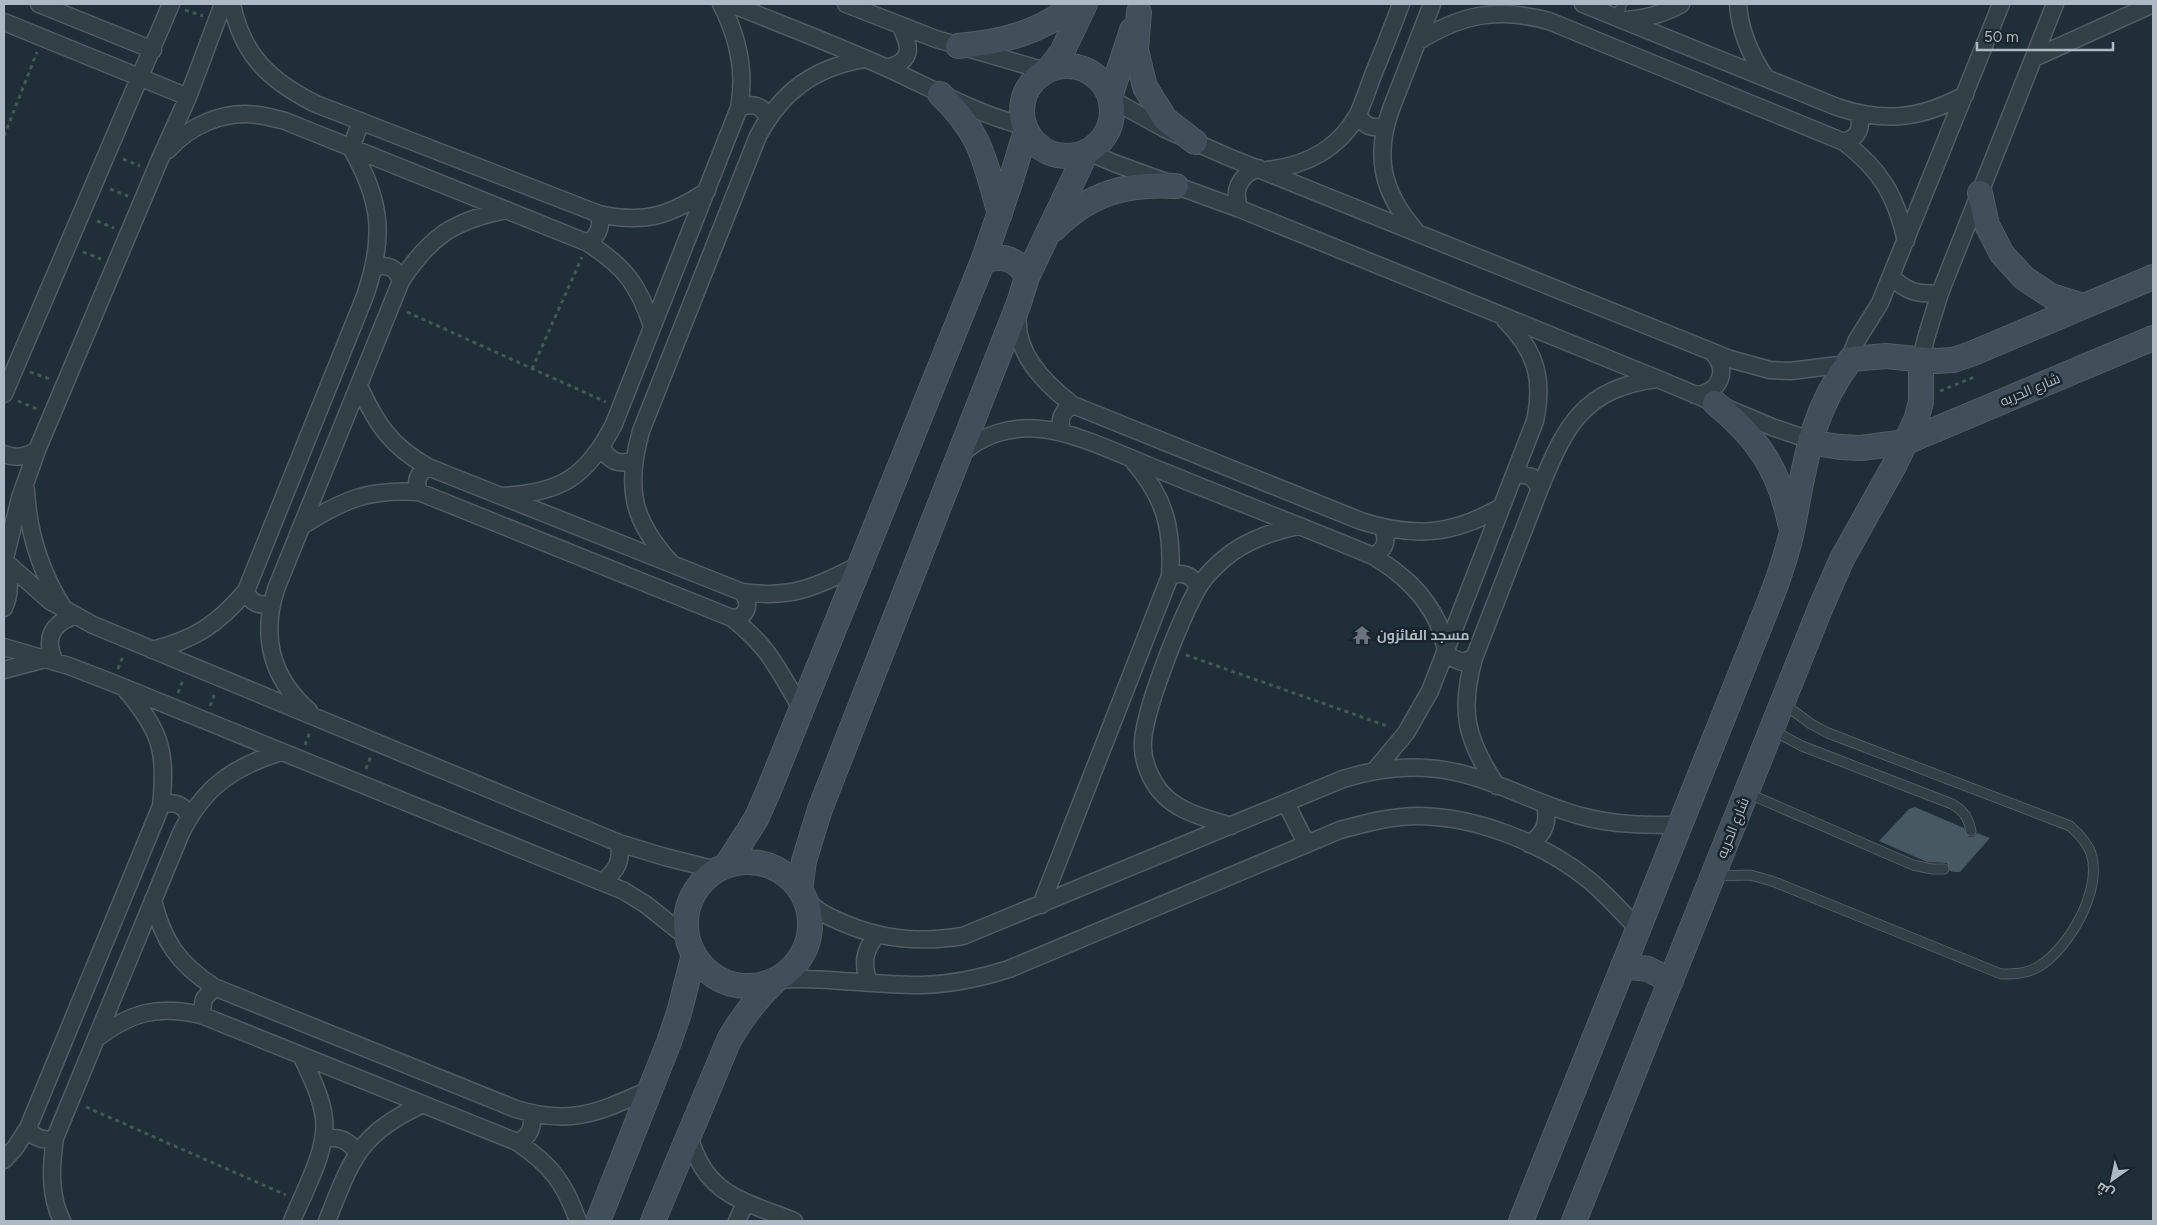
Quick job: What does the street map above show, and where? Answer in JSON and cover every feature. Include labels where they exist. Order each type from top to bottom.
[{"type":"street","points":[[39,4],[153,50]]},
{"type":"street","points":[[4,608],[8,600],[10,581],[5,559],[26,481],[37,450],[157,165],[188,97],[224,4]]},
{"type":"street","points":[[232,4],[243,38],[255,60],[272,78],[308,100],[361,121],[599,214],[621,219],[644,219],[666,214],[687,204],[707,191]]},
{"type":"street","points":[[502,496],[525,495],[548,490],[569,480],[587,466],[602,448],[620,408],[739,108],[742,90],[737,42],[721,4]]},
{"type":"street","points":[[732,4],[888,68],[992,118],[1025,128]]},
{"type":"street","points":[[846,4],[874,10],[901,27],[958,46],[1048,70],[1071,66],[1082,68],[1099,79],[1111,98],[1135,114],[1195,142],[1730,359],[1770,370],[1790,371],[1847,364]]},
{"type":"street","points":[[958,46],[994,43],[1029,32],[1062,15],[1076,4]]},
{"type":"street","points":[[1085,4],[1062,52],[1048,70],[1030,85],[1025,94],[1021,115],[1025,128],[1032,141],[1041,149],[1052,154],[1075,156],[1087,152],[1100,142],[1109,130],[1112,120],[1111,98],[1123,54],[1141,8]]},
{"type":"street","points":[[1240,209],[1236,193],[1238,184],[1249,172],[1260,169],[1286,168],[1315,157],[1328,149],[1345,133],[1358,114],[1401,4]]},
{"type":"street","points":[[1416,232],[1401,214],[1390,193],[1385,178],[1382,148],[1385,125],[1432,4]]},
{"type":"street","points":[[1583,4],[1621,14],[1646,18],[1669,11],[1681,4]]},
{"type":"street","points":[[1738,4],[1744,39],[1766,78]]},
{"type":"street","points":[[1847,364],[1857,340],[1880,303],[1892,276],[2001,4]]},
{"type":"street","points":[[1921,360],[1940,294],[2055,4]]},
{"type":"street","points":[[2034,58],[2153,4]]},
{"type":"street","points":[[7,391],[171,5]]},
{"type":"street","points":[[1141,8],[1136,50],[1145,87],[1165,119],[1195,142]]},
{"type":"street","points":[[1417,42],[1437,29],[1459,20],[1474,16],[1527,10],[1549,21],[1844,142],[1863,157],[1884,182],[1892,195],[1906,241]]},
{"type":"street","points":[[1621,14],[1766,78],[1858,114],[1902,117],[1924,113],[1945,105],[1964,94]]},
{"type":"street","points":[[4,22],[188,97]]},
{"type":"street","points":[[888,68],[900,63],[908,53],[908,40],[901,27]]},
{"type":"street","points":[[672,564],[644,527],[636,506],[632,483],[633,460],[648,413],[758,136],[767,119],[797,86],[818,73],[840,63],[864,59]]},
{"type":"street","points":[[940,94],[959,113],[975,134],[986,159],[1000,214]]},
{"type":"street","points":[[739,108],[750,104],[755,105],[764,110],[767,119]]},
{"type":"street","points":[[1358,114],[1364,124],[1368,126],[1374,128],[1385,125]]},
{"type":"street","points":[[1844,142],[1855,137],[1858,132],[1860,126],[1858,114]]},
{"type":"street","points":[[157,165],[178,138],[202,123],[229,116],[257,115],[285,121],[588,242],[611,258],[630,278],[644,301],[652,326]]},
{"type":"street","points":[[351,148],[361,121]]},
{"type":"street","points":[[598,1221],[679,1013],[691,946],[687,912],[692,899],[698,888],[722,868],[756,819],[983,260],[1000,214],[1025,128]]},
{"type":"street","points":[[152,650],[174,645],[195,636],[214,624],[232,608],[246,591],[365,296],[375,268],[378,218],[373,193],[364,170],[351,148]]},
{"type":"street","points":[[1087,152],[1240,209],[1658,379],[1772,428],[1810,440]]},
{"type":"street","points":[[653,1221],[718,1063],[741,1019],[756,999],[796,964],[808,942],[810,916],[801,891],[804,861],[820,809],[960,457],[1027,278],[1087,152]]},
{"type":"street","points":[[1047,235],[1068,215],[1092,199],[1110,192],[1147,184],[1176,186]]},
{"type":"street","points":[[1980,193],[1987,225],[2002,254],[2024,278],[2045,292],[2083,306]]},
{"type":"street","points":[[316,717],[296,700],[281,678],[272,654],[268,629],[272,603],[400,281],[415,258],[434,240],[456,225],[481,215],[507,210]]},
{"type":"street","points":[[588,242],[598,233],[601,220],[599,214]]},
{"type":"street","points":[[983,260],[993,257],[1004,257],[1014,261],[1022,268],[1027,278]]},
{"type":"street","points":[[375,268],[390,267],[399,274],[400,281]]},
{"type":"street","points":[[1892,276],[1900,286],[1912,292],[1940,294]]},
{"type":"street","points":[[1521,1221],[1767,608],[1782,568],[1791,533],[1810,440],[1826,398],[1847,364],[1851,359],[1874,356],[1921,360],[1953,360],[2153,277]]},
{"type":"street","points":[[1019,303],[1017,327],[1024,350],[1037,372],[1054,390],[1073,405],[1361,522],[1382,528],[1410,532],[1444,530],[1477,520],[1501,507]]},
{"type":"street","points":[[1375,770],[1406,733],[1430,691],[1535,421],[1540,398],[1537,375],[1530,352],[1517,332],[1500,315]]},
{"type":"street","name":"شارع الحريه","points":[[1810,440],[1840,448],[1861,448],[1906,442],[2153,338]]},
{"type":"street","points":[[1705,399],[1720,380],[1720,364],[1712,352]]},
{"type":"street","name":"شارع الحريه","points":[[1574,1221],[1820,609],[1842,560],[1916,420],[1921,402],[1921,360]]},
{"type":"street","points":[[1497,786],[1481,763],[1471,738],[1466,711],[1467,684],[1474,658],[1549,465],[1570,424],[1587,406],[1609,391],[1633,382],[1658,379]]},
{"type":"street","points":[[359,386],[382,430],[396,445],[428,467],[742,592],[766,596],[790,594],[813,588],[859,565]]},
{"type":"street","points":[[1705,399],[1739,422],[1759,446],[1775,473],[1786,502],[1791,533]]},
{"type":"street","points":[[1063,433],[1060,422],[1061,416],[1068,407],[1073,405]]},
{"type":"street","points":[[960,457],[972,443],[994,434],[1017,429],[1040,429],[1063,433],[1131,459],[1373,556],[1406,579],[1427,603],[1438,624],[1450,657],[1457,662],[1466,662],[1474,658]]},
{"type":"street","points":[[602,448],[609,459],[615,462],[621,463],[633,460]]},
{"type":"street","points":[[4,454],[20,457],[29,455],[37,450]]},
{"type":"street","points":[[1041,905],[1170,576],[1172,551],[1169,525],[1148,478],[1131,459]]},
{"type":"street","points":[[419,492],[417,480],[423,470],[428,467]]},
{"type":"street","points":[[1513,477],[1519,474],[1532,477],[1540,488]]},
{"type":"street","points":[[26,481],[27,509],[32,537],[52,590],[70,614]]},
{"type":"street","points":[[302,526],[349,500],[372,493],[396,490],[419,492],[732,618],[750,632],[765,648],[778,666],[801,708]]},
{"type":"street","points":[[1231,826],[1178,806],[1160,791],[1148,771],[1143,749],[1145,726],[1171,650],[1198,587],[1231,552],[1252,540],[1274,531],[1298,526]]},
{"type":"street","points":[[1373,556],[1383,550],[1385,545],[1385,533],[1382,528]]},
{"type":"street","points":[[5,559],[35,590],[70,614],[189,666],[619,842],[658,855],[722,868],[740,863],[767,865],[786,875],[813,907],[833,918],[877,935],[905,940],[936,940],[962,936],[1343,779],[1375,770],[1406,767],[1437,768],[1468,775],[1581,816],[1611,822],[1679,825]]},
{"type":"street","points":[[1170,576],[1186,575],[1191,577],[1198,587]]},
{"type":"street","points":[[246,591],[251,600],[256,603],[266,605],[272,603]]},
{"type":"street","points":[[732,618],[741,616],[747,610],[748,600],[742,592]]},
{"type":"street","points":[[50,660],[49,644],[51,634],[70,614]]},
{"type":"street","points":[[4,647],[50,660],[119,686],[624,891],[645,904],[691,946],[703,967],[715,977],[730,984],[761,986],[776,980],[803,978],[921,985],[951,983],[980,978],[1009,969],[1340,830],[1379,820],[1419,816],[1460,820],[1498,831],[1530,844],[1589,880],[1638,929]]},
{"type":"street","points":[[4,670],[50,660]]},
{"type":"street","points":[[4,1160],[15,1148],[28,1128],[149,839],[161,806],[164,774],[159,742],[146,713],[119,686]]},
{"type":"street","points":[[62,1221],[53,1192],[51,1165],[55,1138],[189,817],[206,794],[228,775],[253,761],[281,752]]},
{"type":"street","points":[[1286,802],[1306,843]]},
{"type":"street","points":[[161,806],[166,803],[178,804],[187,812],[189,817]]},
{"type":"street","points":[[1530,844],[1543,832],[1547,814],[1545,804]]},
{"type":"street","points":[[602,882],[618,866],[621,854],[619,842]]},
{"type":"street","points":[[153,900],[159,922],[168,942],[180,960],[196,975],[214,987],[531,1113],[555,1117],[579,1116],[602,1111],[649,1090]]},
{"type":"street","points":[[869,982],[864,962],[870,943],[877,935]]},
{"type":"street","points":[[1623,966],[1648,969],[1671,981]]},
{"type":"street","points":[[201,1015],[204,999],[214,987]]},
{"type":"street","points":[[96,1039],[114,1025],[134,1015],[156,1010],[179,1010],[201,1015],[517,1142],[538,1157],[556,1175],[570,1198],[578,1221]]},
{"type":"street","points":[[292,1221],[324,1139],[324,1118],[320,1098],[301,1055]]},
{"type":"street","points":[[327,1221],[347,1172],[357,1153],[370,1137],[386,1124],[423,1104]]},
{"type":"street","points":[[517,1142],[527,1136],[530,1131],[532,1126],[531,1113]]},
{"type":"street","points":[[28,1128],[31,1133],[42,1140],[55,1138]]},
{"type":"street","points":[[689,1135],[701,1169],[714,1184],[750,1204],[794,1221]]},
{"type":"street","points":[[324,1139],[332,1137],[347,1141],[357,1153]]},
{"type":"street","points":[[737,1221],[743,1208],[750,1204]]},
{"type":"lane","points":[[1713,877],[1750,876],[1772,881],[2001,974],[2020,974],[2038,966],[2053,954],[2072,930],[2085,908],[2092,887],[2094,870],[2091,853],[2083,838],[2070,826],[1828,734],[1811,724],[1783,702]]},
{"type":"lane","points":[[1772,730],[1802,746],[1952,804],[1969,819],[1971,831]]},
{"type":"lane","points":[[1747,793],[1913,866],[1944,869]]},
{"type":"path","points":[[171,5],[218,20]]},
{"type":"path","points":[[4,136],[43,38]]},
{"type":"path","points":[[108,154],[157,165]]},
{"type":"path","points":[[95,184],[142,202]]},
{"type":"path","points":[[81,214],[129,234]]},
{"type":"path","points":[[532,369],[588,242]]},
{"type":"path","points":[[68,246],[115,265]]},
{"type":"path","points":[[391,305],[620,408]]},
{"type":"path","points":[[16,366],[64,385]]},
{"type":"path","points":[[1942,400],[1938,392],[1982,373]]},
{"type":"path","points":[[7,391],[52,416]]},
{"type":"path","points":[[119,686],[128,640]]},
{"type":"path","points":[[1171,650],[1406,733]]},
{"type":"path","points":[[172,708],[189,666]]},
{"type":"path","points":[[204,720],[221,678]]},
{"type":"path","points":[[299,759],[316,717]]},
{"type":"path","points":[[360,784],[376,742]]},
{"type":"path","points":[[71,1100],[300,1202]]},
{"type":"building","points":[[1915,807],[1964,828],[1969,837],[1973,837],[1977,833],[1990,838],[1960,872],[1950,871],[1947,863],[1927,862],[1879,841],[1909,809]]},
{"type":"place","name":"مسجد الفائزون","points":[[1362,635]]}]
